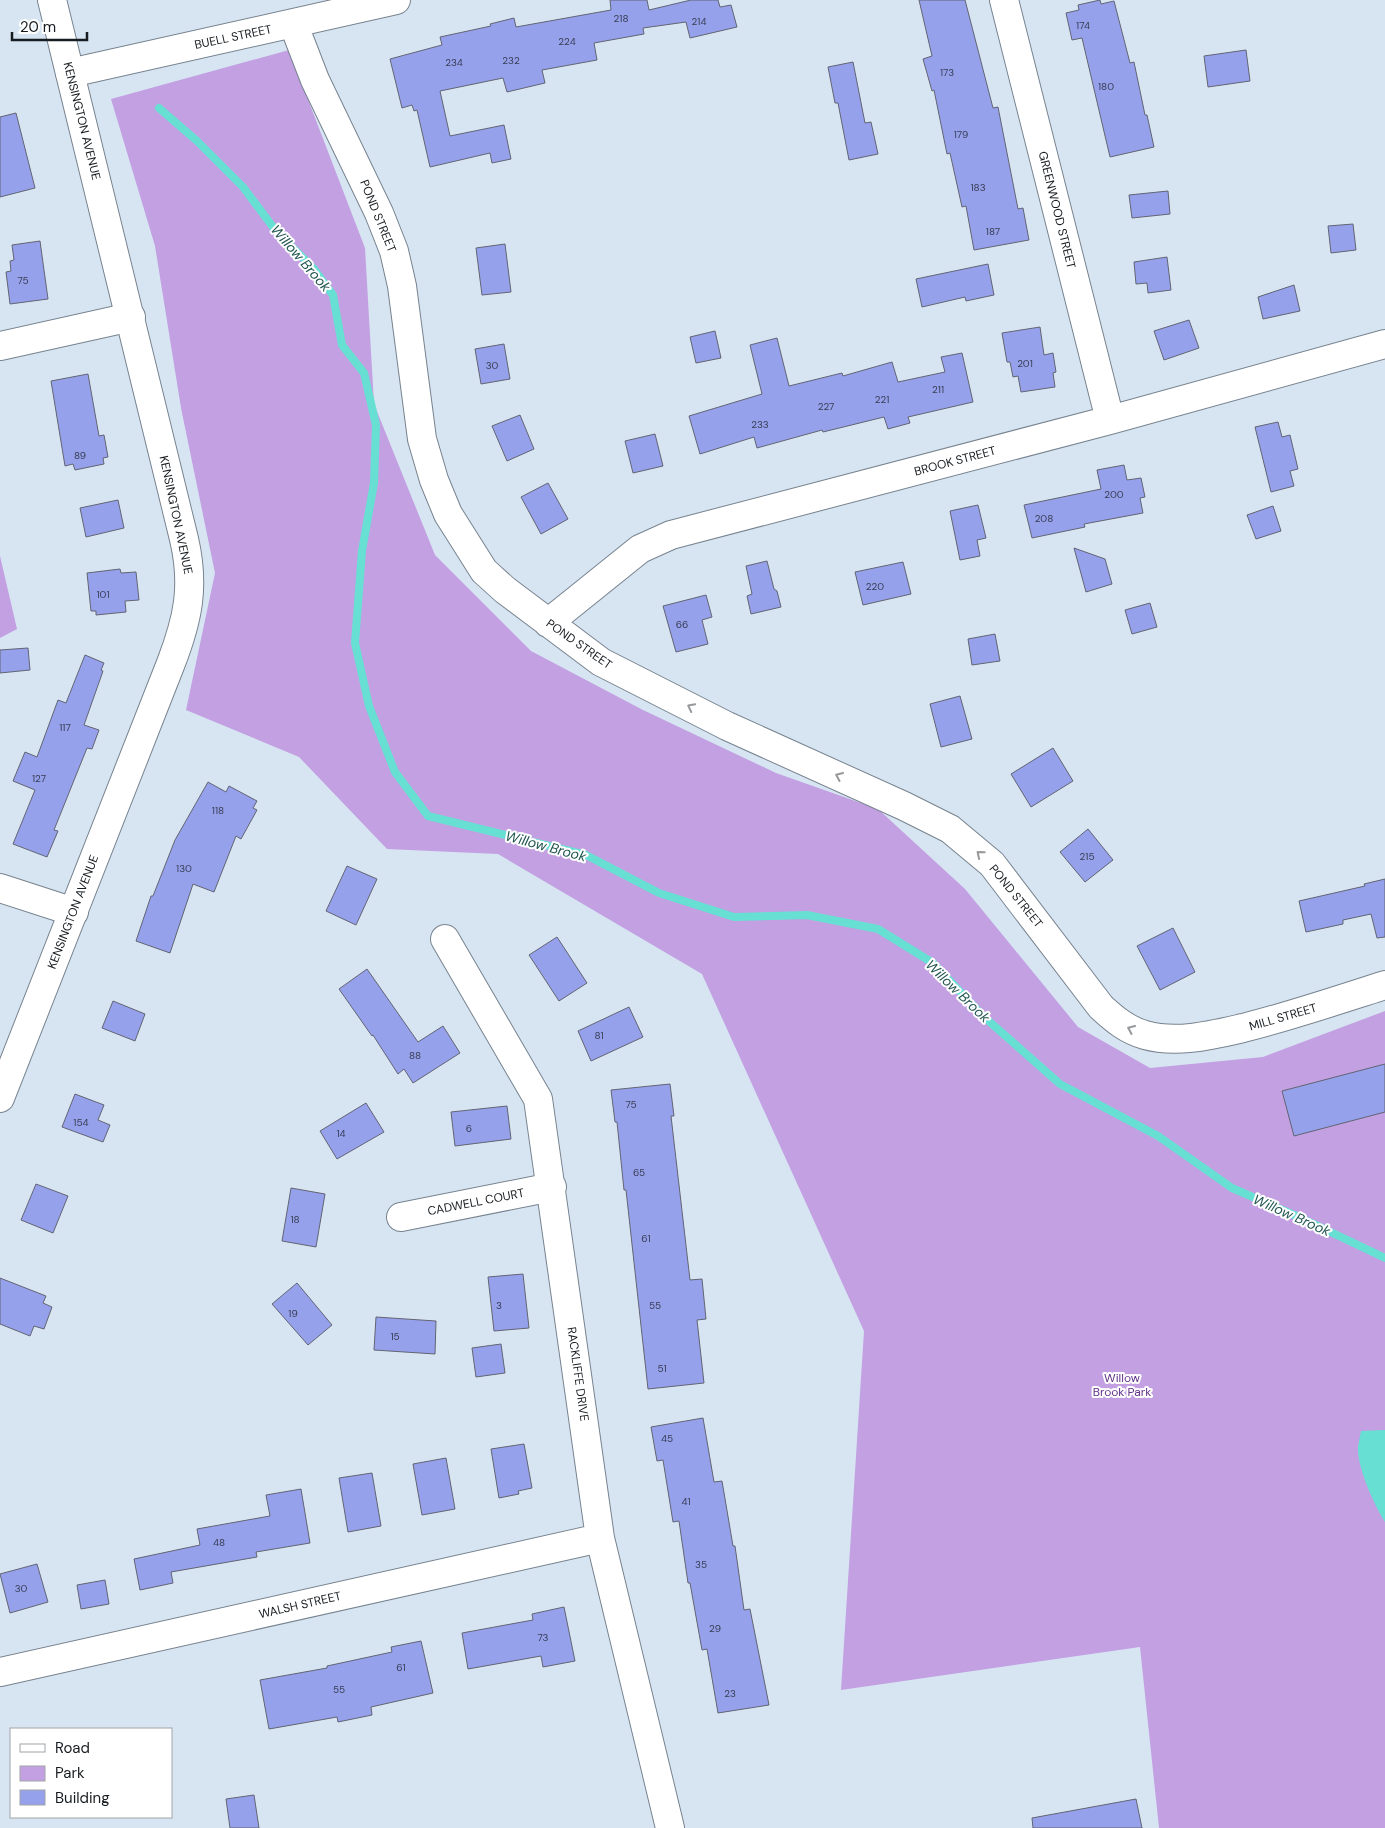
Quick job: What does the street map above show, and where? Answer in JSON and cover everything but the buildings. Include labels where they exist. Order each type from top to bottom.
[{"type":"street","name":"KENSINGTON AVENUE","points":[[0,1098],[171,663],[182,632],[189,600],[190,575],[186,549],[131,317],[52,0]]},
{"type":"street","name":"BUELL STREET","points":[[70,73],[396,0]]},
{"type":"street","name":"GREENWOOD STREET","points":[[1004,0],[1110,420]]},
{"type":"street","name":"POND STREET","points":[[293,24],[315,80],[380,213],[394,251],[402,286],[422,439],[434,480],[445,505],[468,547],[484,571],[505,590],[601,662],[727,726],[904,806],[950,829],[992,864],[1101,1007],[1121,1024],[1145,1035],[1178,1039]]},
{"type":"street","points":[[0,346],[131,317]]},
{"type":"street","name":"BROOK STREET","points":[[548,623],[640,549],[671,536],[1110,420],[1385,344]]},
{"type":"street","points":[[0,888],[74,912]]},
{"type":"street","name":"RACKLIFFE DRIVE","points":[[445,939],[538,1100],[552,1187],[600,1538],[670,1828]]},
{"type":"street","name":"MILL STREET","points":[[1178,1039],[1219,1033],[1283,1018],[1385,985]]},
{"type":"street","name":"CADWELL COURT","points":[[401,1216],[552,1187]]},
{"type":"street","name":"WALSH STREET","points":[[0,1672],[600,1538]]},
{"type":"green space","name":"Willow Brook Park","points":[[289,50],[365,248],[374,404],[435,555],[531,651],[643,710],[776,773],[878,809],[965,889],[1078,1027],[1150,1068],[1263,1057],[1385,1011],[1385,1828],[1159,1828],[1140,1647],[841,1690],[864,1331],[702,974],[498,854],[387,849],[299,757],[186,710],[215,573],[181,408],[155,246],[111,99]]},
{"type":"green space","points":[[0,556],[17,629],[0,638]]},
{"type":"shaded area","points":[[1385,1430],[1385,1522],[1367,1486],[1360,1465],[1358,1447],[1361,1431]]},
{"type":"waterway","name":"Willow Brook","points":[[159,108],[197,141],[243,187],[276,231],[313,268],[333,295],[342,345],[364,373],[376,425],[374,483],[362,551],[355,643],[369,706],[395,772],[428,816],[586,855],[659,893],[734,917],[807,915],[878,929],[933,963],[983,1016],[1060,1084],[1158,1136],[1232,1188],[1385,1258]]}]
